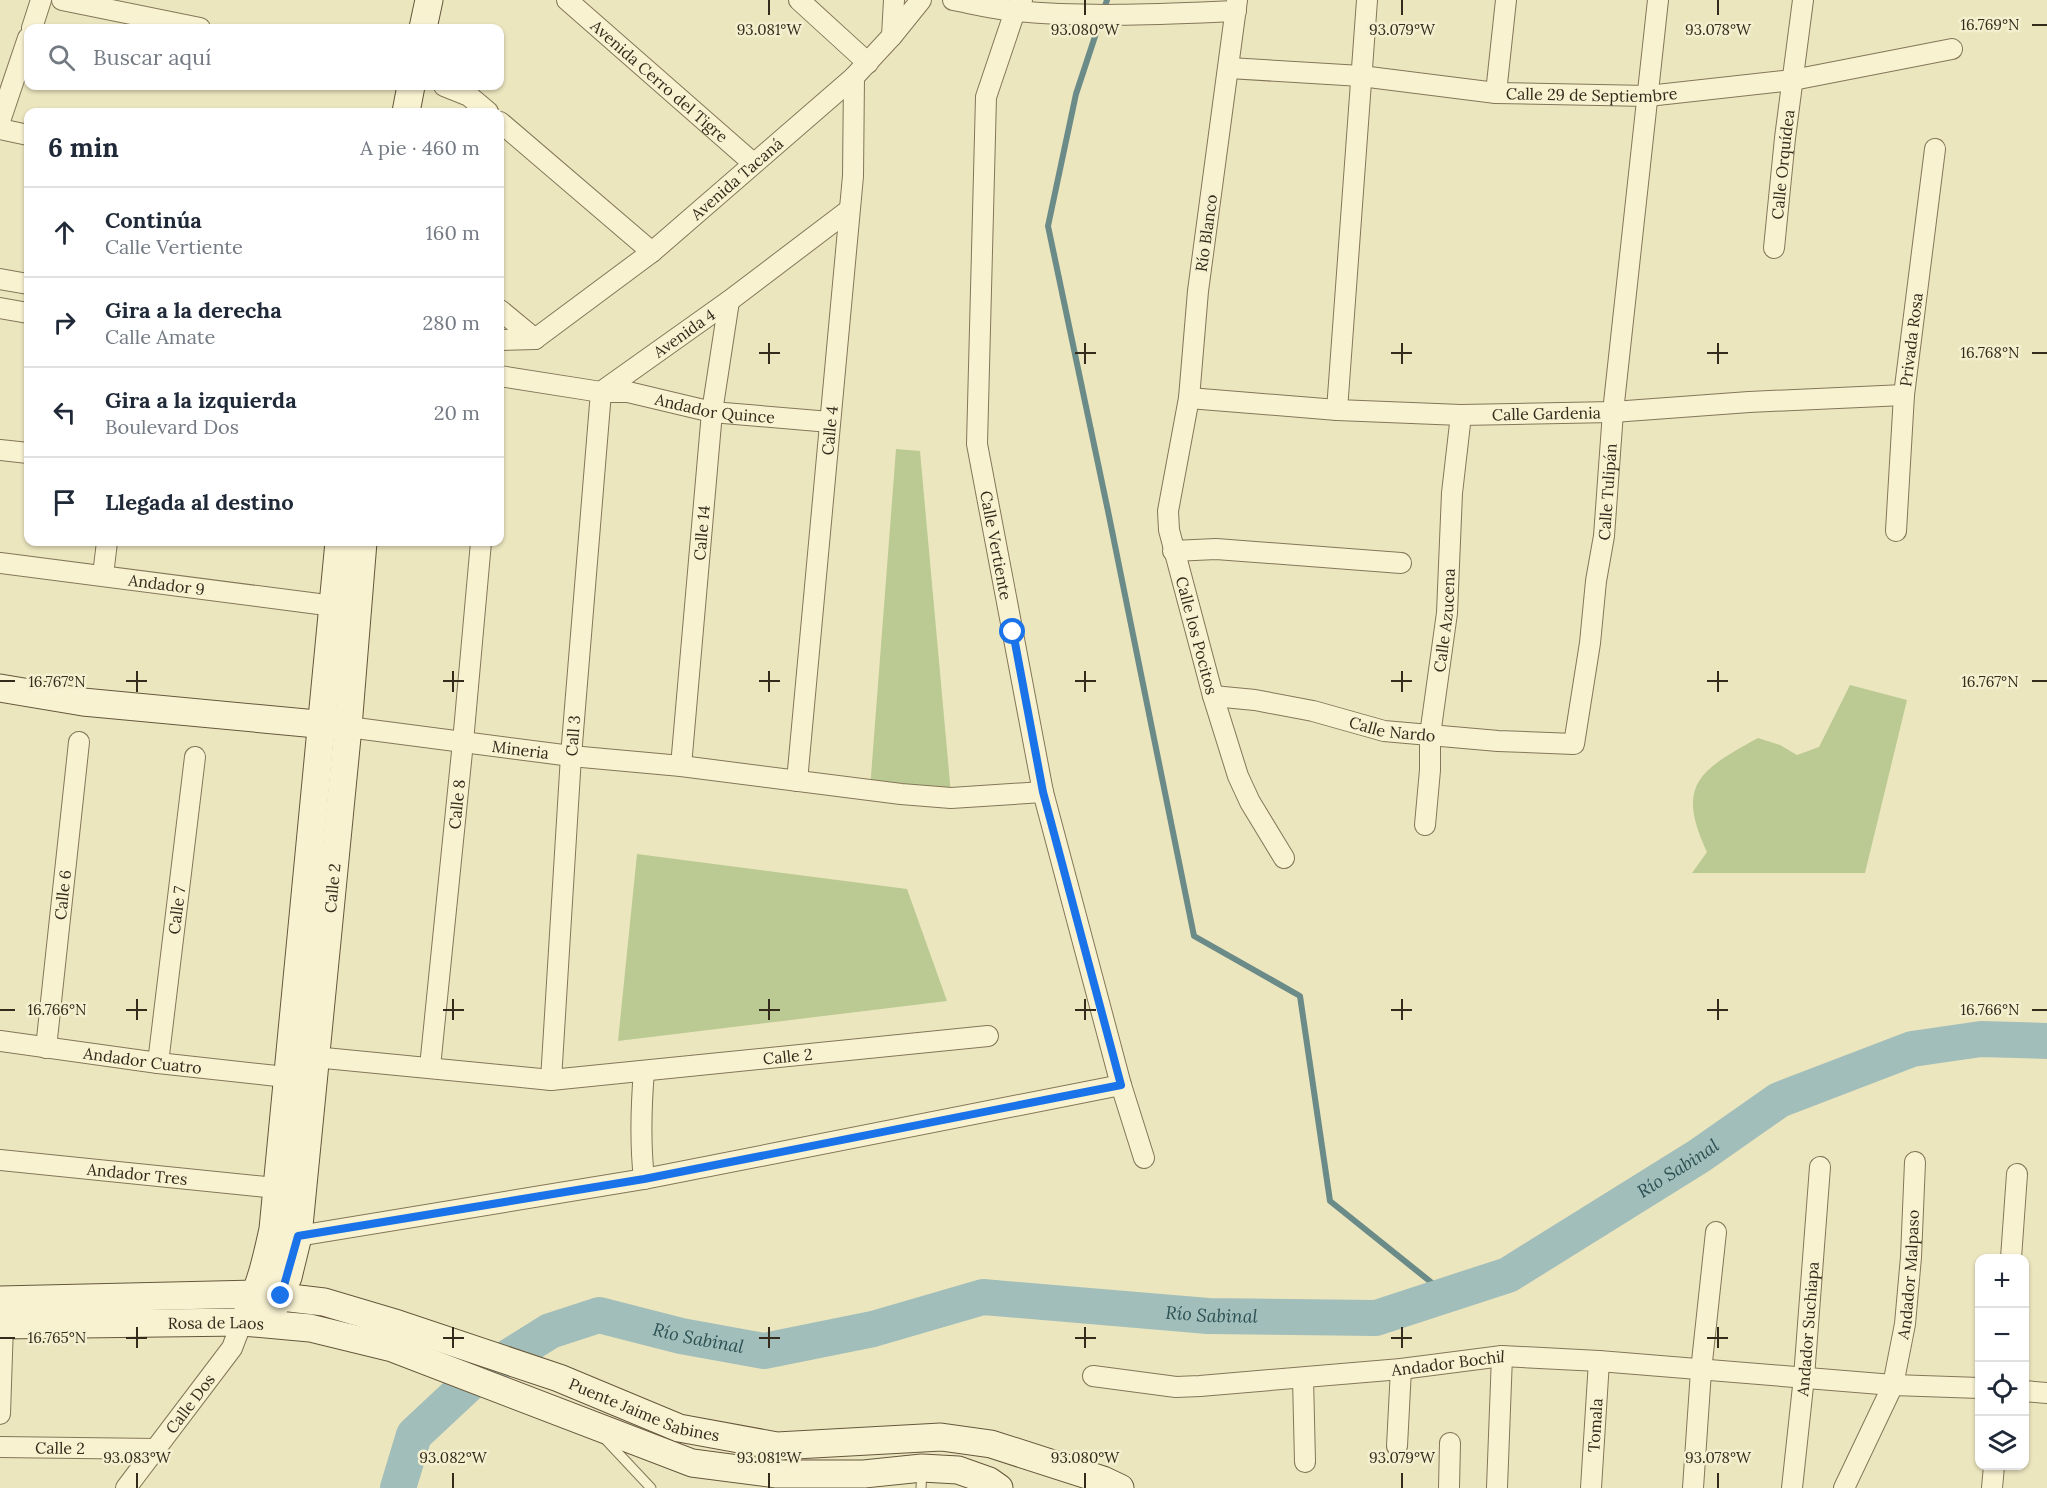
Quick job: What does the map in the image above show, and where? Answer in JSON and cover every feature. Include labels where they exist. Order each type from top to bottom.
[{"type":"main road","points":[[424,24],[429,0]]},
{"type":"main road","points":[[407,108],[410,90]]},
{"type":"main road","name":"Calle 2","points":[[285,1233],[321,724],[339,546]]},
{"type":"main road","name":"Calle 2","points":[[285,1233],[276,1188],[348,727],[363,546]]},
{"type":"main road","name":"Mineria","points":[[0,688],[83,702],[348,727]]},
{"type":"main road","points":[[254,1322],[268,1295],[264,1269],[285,1233]]},
{"type":"main road","name":"Rosa de Laos","points":[[1,1316],[268,1295]]},
{"type":"main road","name":"Puente Jaime Sabines","points":[[268,1295],[324,1302],[548,1407],[692,1462],[777,1474],[856,1480],[922,1478],[958,1470],[989,1480],[999,1488]]},
{"type":"main road","name":"Rosa de Laos","points":[[1,1316],[254,1322],[395,1336]]},
{"type":"main road","name":"Puente Jaime Sabines","points":[[395,1336],[559,1378],[680,1428],[777,1446],[941,1437],[991,1444],[1103,1480],[1120,1488]]},
{"type":"street","points":[[33,24],[41,0]]},
{"type":"street","points":[[62,0],[180,24]]},
{"type":"street","name":"Avenida Cerro del Tigre","points":[[567,0],[753,163]]},
{"type":"street","points":[[799,0],[861,70]]},
{"type":"street","points":[[892,36],[894,0]]},
{"type":"street","name":"Avenida Tacaná","points":[[535,339],[652,252],[861,70],[921,0]]},
{"type":"street","points":[[953,0],[1018,5],[1077,14],[1131,15],[1237,6]]},
{"type":"street","points":[[1336,410],[1367,0]]},
{"type":"street","points":[[1496,93],[1506,0]]},
{"type":"street","name":"Calle Tulipán","points":[[1574,744],[1604,536],[1613,412],[1658,0]]},
{"type":"street","name":"Calle Orquídea","points":[[1774,248],[1803,0]]},
{"type":"street","name":"Calle Vertiente","points":[[1018,5],[986,97],[977,444],[1043,792],[1121,1085],[1144,1158]]},
{"type":"street","name":"Río Blanco","points":[[1189,398],[1198,291],[1237,6]]},
{"type":"street","name":"Calle 29 de Septiembre","points":[[1229,68],[1361,76],[1496,93],[1648,96],[1793,80],[1952,49]]},
{"type":"street","points":[[0,121],[24,50]]},
{"type":"street","name":"Calle 4","points":[[797,782],[861,70]]},
{"type":"street","points":[[454,90],[469,96],[483,108]]},
{"type":"street","points":[[504,125],[652,252]]},
{"type":"street","points":[[0,129],[24,134]]},
{"type":"street","name":"Privada Rosa","points":[[1896,531],[1904,394],[1935,149]]},
{"type":"street","name":"Avenida 4","points":[[601,392],[729,301],[849,210]]},
{"type":"street","points":[[0,279],[24,283]]},
{"type":"street","name":"Calle 14","points":[[681,766],[712,412],[729,301]]},
{"type":"street","points":[[0,308],[24,312]]},
{"type":"street","points":[[504,313],[535,339]]},
{"type":"street","points":[[504,340],[535,339]]},
{"type":"street","points":[[504,377],[601,392]]},
{"type":"street","name":"Andador Quince","points":[[601,392],[628,392],[712,412],[830,422]]},
{"type":"street","name":"Call 3","points":[[551,1080],[571,756],[601,392]]},
{"type":"street","name":"Calle Gardenia","points":[[1189,398],[1336,410],[1461,415],[1613,412],[1904,394]]},
{"type":"street","name":"Calle los Pocitos","points":[[1189,398],[1168,511],[1173,551],[1213,696],[1238,776],[1250,802],[1284,858]]},
{"type":"street","name":"Calle Azucena","points":[[1425,825],[1430,770],[1430,735],[1447,613],[1452,493],[1461,415]]},
{"type":"street","points":[[0,450],[24,453]]},
{"type":"street","points":[[103,575],[106,546]]},
{"type":"street","name":"Calle 8","points":[[430,1067],[481,546]]},
{"type":"street","points":[[1173,551],[1216,549],[1401,563]]},
{"type":"street","name":"Andador 9","points":[[0,563],[334,606]]},
{"type":"street","name":"Calle Nardo","points":[[1213,696],[1255,700],[1312,711],[1384,731],[1498,741],[1574,744]]},
{"type":"street","name":"Mineria","points":[[348,727],[571,756],[681,766],[900,794],[951,798],[1043,792]]},
{"type":"street","name":"Calle 6","points":[[46,1048],[79,742]]},
{"type":"street","name":"Calle 7","points":[[158,1063],[195,757]]},
{"type":"street","name":"Calle 2","points":[[551,1080],[988,1036]]},
{"type":"street","name":"Andador Cuatro","points":[[0,1041],[158,1063],[296,1063],[430,1067],[551,1080]]},
{"type":"street","points":[[644,1071],[641,1153],[644,1179]]},
{"type":"street","points":[[285,1233],[644,1179],[1121,1085]]},
{"type":"street","name":"Andador Tres","points":[[0,1160],[276,1188]]},
{"type":"street","name":"Andador Malpaso","points":[[1844,1488],[1893,1385],[1906,1314],[1915,1162]]},
{"type":"street","name":"Andador Suchiapa","points":[[1792,1488],[1804,1377],[1820,1167]]},
{"type":"street","points":[[2011,1254],[2017,1174]]},
{"type":"street","points":[[1693,1488],[1701,1371],[1716,1232]]},
{"type":"street","points":[[0,1414],[1,1316]]},
{"type":"street","name":"Calle Dos","points":[[126,1488],[254,1322]]},
{"type":"street","points":[[1497,1488],[1502,1356]]},
{"type":"street","name":"Andador Bochil","points":[[1093,1376],[1176,1387],[1401,1369],[1502,1356],[1599,1361],[1893,1385],[1975,1388]]},
{"type":"street","name":"Tomala","points":[[1591,1488],[1599,1361]]},
{"type":"street","points":[[1397,1446],[1401,1369]]},
{"type":"street","points":[[1303,1378],[1305,1462]]},
{"type":"street","points":[[2029,1391],[2047,1393]]},
{"type":"street","points":[[1449,1488],[1450,1443]]},
{"type":"street","name":"Calle 2","points":[[0,1447],[156,1449]]},
{"type":"street","points":[[1992,1488],[1994,1470]]},
{"type":"lane","points":[[591,1425],[651,1488]]},
{"type":"green space","points":[[896,449],[920,451],[951,794],[870,789]]},
{"type":"green space","points":[[1850,685],[1907,700],[1865,873],[1692,873],[1707,852],[1693,810],[1694,794],[1708,770],[1758,738],[1780,745],[1797,755],[1819,747]]},
{"type":"green space","points":[[637,854],[907,889],[947,1001],[618,1041]]},
{"type":"waterway","points":[[1107,0],[1076,94],[1048,226],[1194,936],[1300,996],[1330,1201],[1447,1295]]},
{"type":"waterway","name":"Río Sabinal","points":[[398,1488],[414,1435],[475,1378],[550,1331],[599,1315],[681,1336],[764,1351],[873,1329],[983,1297],[1208,1316],[1376,1318],[1508,1275],[1699,1156],[1779,1100],[1912,1049],[1981,1039],[2047,1041]]},
{"type":"route","points":[[281,1296],[298,1236],[644,1179],[1121,1085],[1043,792],[1013,632]]}]
